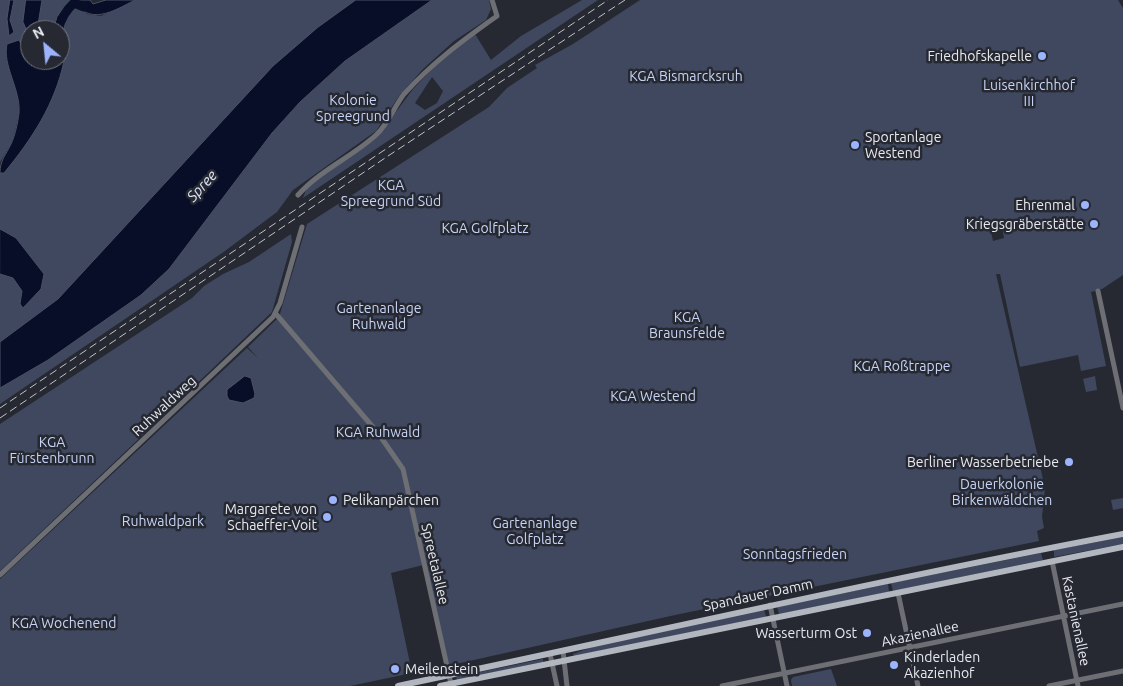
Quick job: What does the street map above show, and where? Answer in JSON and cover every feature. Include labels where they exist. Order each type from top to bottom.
[{"type":"main road","name":"Spandauer Damm","points":[[398,686],[770,605],[1123,534]]},
{"type":"main road","name":"Spandauer Damm","points":[[440,686],[1123,547]]},
{"type":"street","points":[[298,195],[307,184],[376,136],[403,96],[427,70],[449,50],[497,16],[492,0]]},
{"type":"street","name":"Ruhwaldweg","points":[[0,575],[276,314],[302,227]]},
{"type":"street","points":[[1098,291],[1123,408]]},
{"type":"street","name":"Spreetalallee","points":[[276,314],[378,434],[403,469],[450,684]]},
{"type":"street","name":"Kastanienallee","points":[[1052,561],[1078,683]]},
{"type":"street","points":[[898,593],[918,686]]},
{"type":"street","name":"Akazienallee","points":[[722,686],[1123,604]]},
{"type":"street","points":[[770,605],[787,686]]},
{"type":"street","points":[[563,651],[567,686]]},
{"type":"street","points":[[550,654],[557,686]]},
{"type":"street","points":[[1049,686],[1078,683],[1123,671]]},
{"type":"green space","points":[[0,0],[26,0],[24,12],[40,8],[42,0],[72,0],[87,14],[101,16],[135,0],[356,0],[317,28],[58,299],[0,342],[0,274],[13,278],[22,291],[20,304],[44,274],[16,238],[0,229],[0,173],[4,173],[48,107],[61,70],[70,70],[70,20],[63,20],[71,10],[67,6],[56,20],[20,20],[20,59],[13,80],[19,98],[19,115],[12,143],[0,162]]},
{"type":"green space","name":"Kolonie Spreegrund","points":[[432,0],[489,0],[491,9],[486,20],[454,41],[423,69],[399,96],[376,131],[293,190],[277,212],[225,251],[0,404],[0,388],[48,360],[141,295],[169,269],[272,133],[300,102],[345,61]]},
{"type":"green space","points":[[582,0],[598,0],[303,198],[307,187],[378,136],[413,89],[444,57],[475,34],[491,60],[521,36]],"holes":[[[432,77],[443,91],[437,103],[425,110],[415,103]]]},
{"type":"green space","points":[[640,0],[1118,0],[1123,8],[1123,275],[1102,289],[1091,292],[1106,366],[1081,371],[1078,355],[1020,367],[1000,274],[996,274],[1045,488],[1042,517],[1044,528],[1037,531],[1039,541],[675,615],[447,666],[423,565],[391,573],[412,673],[350,686],[0,686],[0,579],[247,348],[258,358],[248,347],[279,317],[307,224],[489,107],[507,88],[537,68],[535,65],[573,44]],"holes":[[[1001,223],[1004,238],[993,241],[990,227]]]},
{"type":"green space","name":"KGA Fürstenbrunn","points":[[291,234],[292,242],[272,312],[0,571],[0,424],[192,298],[204,286],[223,274],[249,262]]},
{"type":"green space","points":[[1095,376],[1097,390],[1086,392],[1083,379]]},
{"type":"green space","points":[[1123,498],[1123,508],[1113,510],[1111,500]]},
{"type":"green space","points":[[1123,537],[1123,544],[1054,557],[1054,550]]},
{"type":"green space","points":[[1041,553],[1043,560],[893,591],[891,583]]},
{"type":"green space","points":[[888,584],[889,592],[779,614],[777,607]]},
{"type":"green space","points":[[764,609],[766,617],[574,656],[573,654],[606,642]]},
{"type":"green space","points":[[543,659],[543,662],[457,680],[456,677]]},
{"type":"green space","points":[[831,669],[837,686],[792,686],[791,680],[793,677]]},
{"type":"water","points":[[10,0],[14,0],[10,20],[14,32],[9,36],[7,19]]},
{"type":"water","points":[[26,0],[42,0],[39,20],[23,20]]},
{"type":"water","points":[[72,0],[90,0],[93,4],[106,0],[135,0],[110,12],[94,15],[86,13]]},
{"type":"water","name":"Spree","points":[[356,0],[432,0],[345,61],[300,102],[272,133],[169,269],[141,295],[48,360],[0,388],[0,342],[58,299],[273,66],[317,28]]},
{"type":"water","points":[[67,5],[71,10],[64,20],[56,20]]},
{"type":"water","points":[[19,40],[20,70],[62,70],[55,92],[33,134],[4,173],[0,173],[2,161],[14,137],[19,113],[17,95],[7,60],[7,44]]},
{"type":"water","points":[[0,229],[16,238],[44,274],[41,289],[23,308],[20,304],[22,291],[13,278],[0,274]]},
{"type":"water","points":[[245,376],[251,378],[255,394],[254,398],[243,403],[229,400],[227,390]]},
{"type":"waterway","points":[[61,20],[74,3],[84,7]]},
{"type":"railway","points":[[0,408],[608,0]]},
{"type":"railway","points":[[0,418],[388,156],[625,0]]},
{"type":"place","name":"Friedhofskapelle","points":[[1042,56]]},
{"type":"place","name":"Sportanlage Westend","points":[[855,145]]},
{"type":"place","name":"Ehrenmal","points":[[1085,205]]},
{"type":"place","name":"Kriegsgräberstätte","points":[[1094,224]]},
{"type":"place","name":"Berliner Wasserbetriebe","points":[[1069,462]]},
{"type":"place","name":"Pelikanpärchen","points":[[333,500]]},
{"type":"place","name":"Margarete von Schaeffer-Voit","points":[[327,517]]},
{"type":"place","name":"Wasserturm Ost","points":[[867,633]]},
{"type":"place","name":"Kinderladen Akazienhof","points":[[894,665]]},
{"type":"place","name":"Meilenstein","points":[[395,669]]},
{"type":"park label","name":"KGA Bismarcksruh","points":[[686,76]]},
{"type":"park label","name":"Luisenkirchhof III","points":[[1029,94]]},
{"type":"park label","name":"KGA Spreegrund Süd","points":[[391,194]]},
{"type":"park label","name":"KGA Golfplatz","points":[[485,228]]},
{"type":"park label","name":"Gartenanlage Ruhwald","points":[[379,316]]},
{"type":"park label","name":"KGA Braunsfelde","points":[[687,326]]},
{"type":"park label","name":"KGA Roßtrappe","points":[[902,366]]},
{"type":"park label","name":"KGA Westend","points":[[653,396]]},
{"type":"park label","name":"KGA Ruhwald","points":[[378,432]]},
{"type":"park label","name":"Dauerkolonie Birkenwäldchen","points":[[1002,492]]},
{"type":"park label","name":"Ruhwaldpark","points":[[163,521]]},
{"type":"park label","name":"Gartenanlage Golfplatz","points":[[535,532]]},
{"type":"park label","name":"Sonntagsfrieden","points":[[795,554]]},
{"type":"park label","name":"KGA Wochenend","points":[[64,623]]}]
